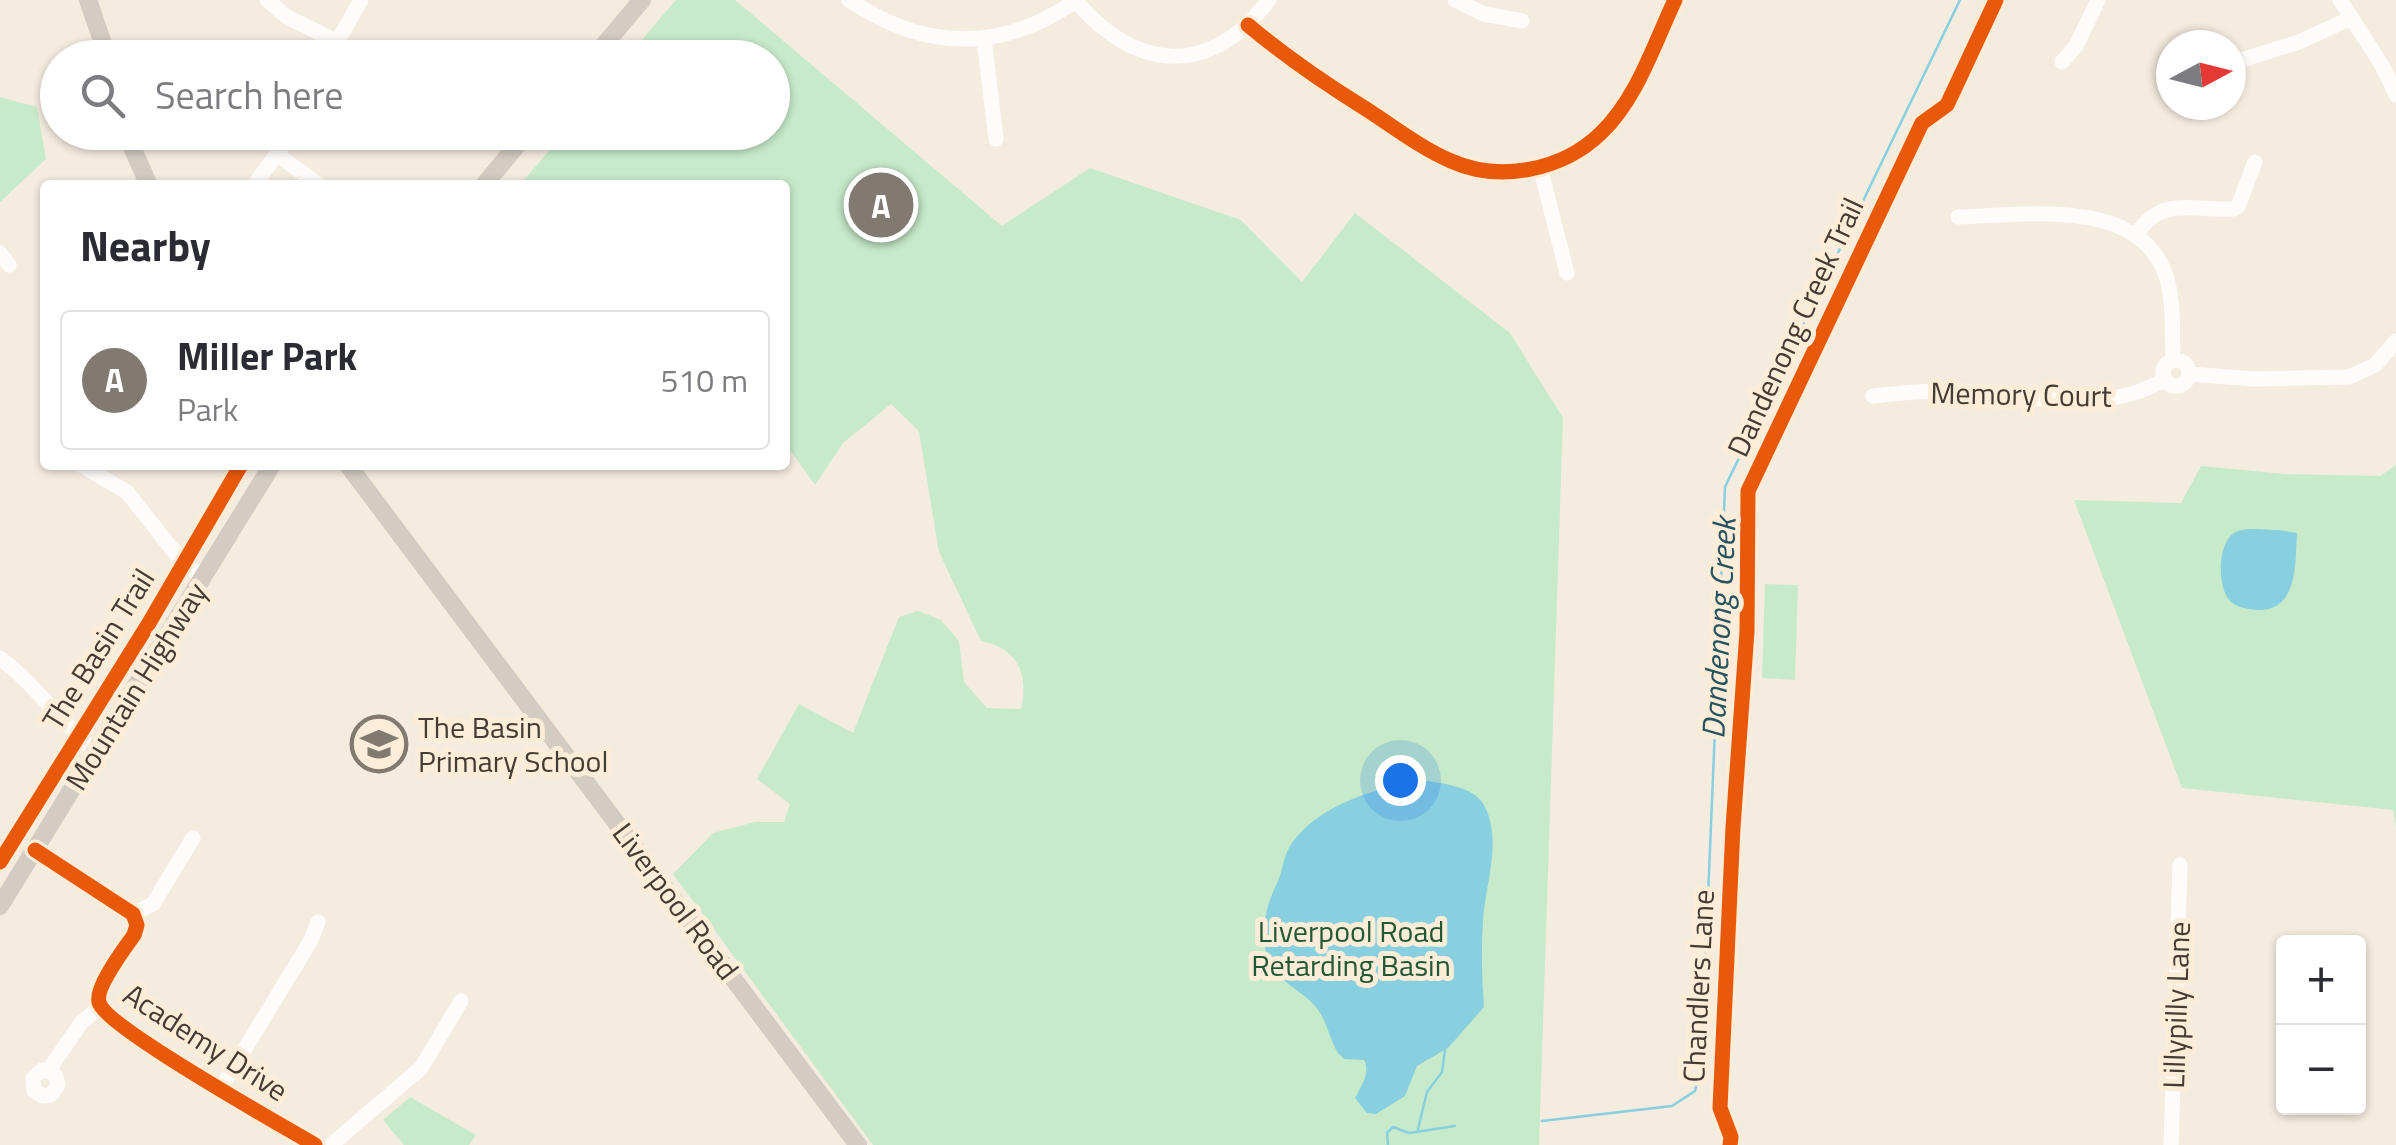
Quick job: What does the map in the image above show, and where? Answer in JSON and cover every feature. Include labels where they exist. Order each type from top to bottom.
[{"type":"main road","points":[[88,0],[102,40]]},
{"type":"main road","points":[[608,40],[642,0]]},
{"type":"main road","points":[[133,150],[147,180]]},
{"type":"main road","points":[[488,180],[513,150]]},
{"type":"main road","name":"Mountain Highway","points":[[0,906],[269,470]]},
{"type":"main road","name":"Liverpool Road","points":[[352,470],[858,1145]]},
{"type":"street","points":[[268,0],[287,17],[332,40]]},
{"type":"street","points":[[337,40],[361,0]]},
{"type":"street","points":[[849,0],[877,19],[918,34],[953,40],[984,39],[1046,20],[1076,1],[1109,36],[1151,54],[1200,52],[1232,38],[1270,0]]},
{"type":"street","points":[[1455,0],[1484,14],[1522,21]]},
{"type":"street","points":[[1248,25],[1296,65],[1449,160],[1480,170],[1504,172],[1540,167],[1589,144],[1618,115],[1675,0]]},
{"type":"street","points":[[2062,62],[2076,46],[2098,0]]},
{"type":"street","points":[[2340,0],[2383,67],[2396,95]]},
{"type":"street","points":[[2246,59],[2299,42],[2349,18]]},
{"type":"street","points":[[984,39],[996,140]]},
{"type":"street","points":[[258,180],[281,150]]},
{"type":"street","points":[[278,155],[312,180]]},
{"type":"street","points":[[2136,235],[2145,220],[2168,208],[2238,206],[2255,162]]},
{"type":"street","points":[[1540,167],[1567,273]]},
{"type":"street","points":[[1958,217],[2089,217],[2136,235],[2153,253],[2167,280],[2173,361]]},
{"type":"street","points":[[2189,374],[2349,377],[2374,364],[2396,341]]},
{"type":"street","points":[[2173,361],[2182,362],[2189,374],[2185,382],[2176,386],[2165,380],[2165,366],[2173,361]]},
{"type":"street","name":"Memory Court","points":[[1873,396],[1926,391],[2046,400],[2124,397],[2140,394],[2165,380]]},
{"type":"street","points":[[89,470],[126,492],[183,562],[203,576]]},
{"type":"street","points":[[0,658],[23,676],[95,752]]},
{"type":"street","name":"Chandlers Lane","points":[[1730,1145],[1720,1108],[1732,827]]},
{"type":"street","points":[[35,850],[133,914],[153,904],[193,838]]},
{"type":"street","name":"Lillypilly Lane","points":[[2172,1145],[2180,865]]},
{"type":"street","name":"Academy Drive","points":[[133,914],[134,935],[100,988],[100,1006],[134,1035],[315,1145]]},
{"type":"street","points":[[222,1088],[310,942],[318,922]]},
{"type":"street","points":[[330,1145],[421,1068],[461,1001]]},
{"type":"street","points":[[48,1071],[80,1023],[100,1006]]},
{"type":"green space","points":[[676,0],[735,0],[782,40],[642,40]]},
{"type":"green space","name":"Liverpool Road Retarding Basin","points":[[790,47],[1002,226],[1090,168],[1241,220],[1302,282],[1355,213],[1510,333],[1563,418],[1539,1145],[873,1145],[673,874],[713,833],[755,822],[784,822],[790,804],[757,779],[799,704],[853,733],[899,617],[918,611],[941,620],[959,641],[964,682],[987,708],[1021,709],[1022,674],[1004,650],[981,641],[939,552],[919,431],[891,404],[843,443],[815,485],[790,450],[790,180],[524,180],[550,150],[790,150]]},
{"type":"green space","points":[[0,97],[37,107],[40,150],[44,150],[46,159],[0,202]]},
{"type":"green space","points":[[2396,465],[2396,826],[2393,810],[2182,788],[2074,500],[2181,503],[2201,466],[2285,474],[2380,476]]},
{"type":"green space","points":[[1765,584],[1798,585],[1795,680],[1762,678]]},
{"type":"green space","points":[[410,1097],[476,1135],[469,1145],[404,1145],[383,1120]]},
{"type":"water","points":[[2242,530],[2297,533],[2289,592],[2273,607],[2261,610],[2234,604],[2226,595],[2221,575],[2226,543],[2231,535]]},
{"type":"water","points":[[1428,781],[1474,794],[1489,819],[1493,848],[1482,932],[1484,1007],[1448,1048],[1417,1066],[1405,1096],[1376,1114],[1367,1113],[1355,1098],[1366,1075],[1364,1060],[1344,1059],[1319,1011],[1276,973],[1265,946],[1265,917],[1287,852],[1312,822],[1369,793]]},
{"type":"waterway","name":"Dandenong Creek","points":[[1542,1121],[1672,1106],[1695,1091],[1701,1066],[1725,487],[1960,0]]},
{"type":"waterway","points":[[1418,1129],[1427,1092],[1442,1072],[1445,1050]]},
{"type":"waterway","name":"Dandenong Creek","points":[[1388,1145],[1387,1133],[1393,1127],[1409,1133],[1455,1126]]},
{"type":"cycle path","points":[[1248,25],[1320,79],[1429,150],[1470,168],[1510,172],[1550,164],[1586,146],[1601,133],[1635,88],[1675,0]]},
{"type":"cycle path","name":"Dandenong Creek Trail","points":[[1730,1145],[1731,1137],[1720,1108],[1747,631],[1748,491],[1922,123],[1947,105],[1996,0]]},
{"type":"cycle path","name":"The Basin Trail","points":[[0,862],[149,623],[238,470]]},
{"type":"cycle path","points":[[35,850],[133,914],[137,925],[134,935],[99,995],[108,1014],[161,1053],[315,1145]]},
{"type":"place","name":"Miller Park","points":[[881,205]]},
{"type":"place","name":"The Basin Primary School","points":[[379,744]]}]
